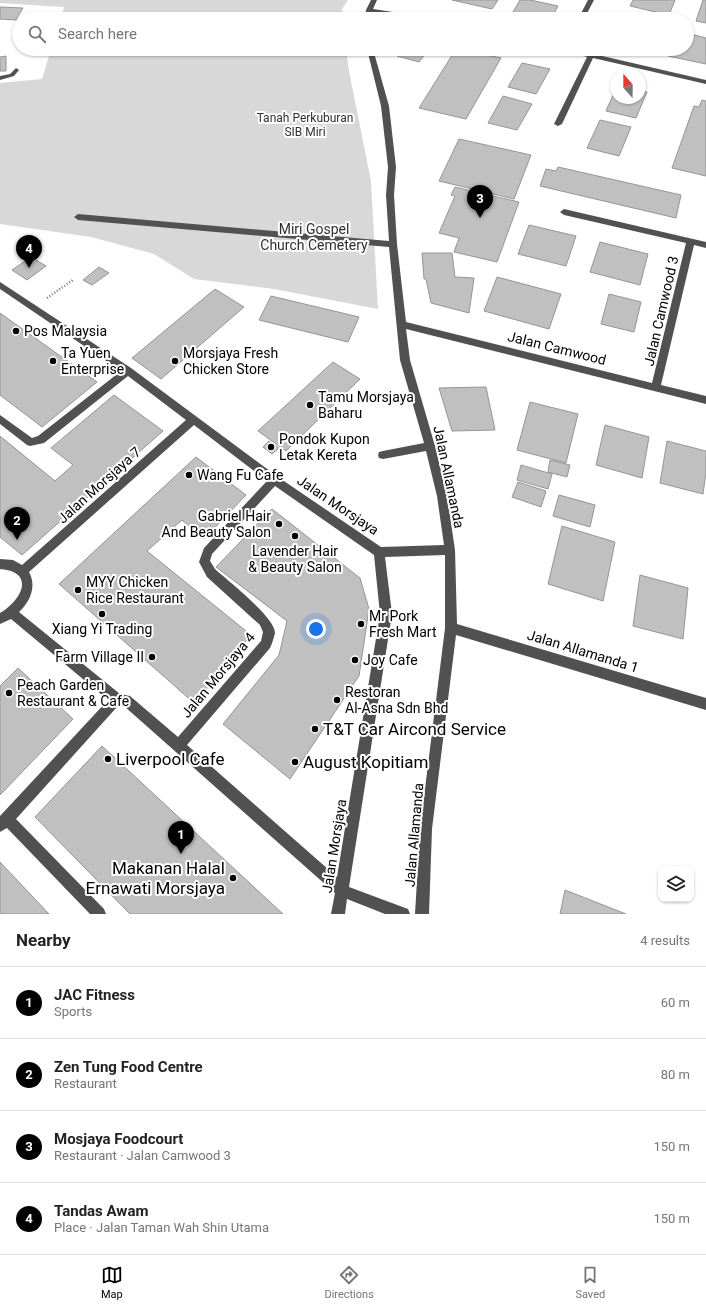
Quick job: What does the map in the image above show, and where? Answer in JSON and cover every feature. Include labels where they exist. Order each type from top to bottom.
[{"type":"street","points":[[374,0],[369,10],[382,12]]},
{"type":"street","points":[[585,12],[591,0]]},
{"type":"street","name":"Jalan Allamanda","points":[[372,56],[385,106],[388,129],[392,166],[390,195],[393,244],[405,360],[430,446],[442,496],[450,550],[451,628],[426,829],[422,914]]},
{"type":"street","points":[[558,124],[591,56],[706,82]]},
{"type":"street","points":[[0,78],[12,75],[16,70]]},
{"type":"street","name":"Jalan Camwood 3","points":[[564,212],[706,245]]},
{"type":"street","points":[[78,217],[393,244]]},
{"type":"street","name":"Jalan Camwood 3","points":[[656,387],[691,241]]},
{"type":"street","name":"Jalan Morsjaya","points":[[0,285],[128,371],[274,480],[379,552],[386,614],[343,891],[338,914]]},
{"type":"street","name":"Jalan Camwood","points":[[401,324],[706,400]]},
{"type":"street","points":[[0,419],[30,442],[41,440],[128,371]]},
{"type":"street","name":"Jalan Morsjaya 7","points":[[22,571],[194,419]]},
{"type":"street","points":[[382,455],[430,446]]},
{"type":"street","name":"Jalan Morsjaya 4","points":[[178,746],[266,644],[269,632],[264,621],[211,573],[204,562],[208,551],[274,480]]},
{"type":"street","points":[[379,552],[450,550]]},
{"type":"street","points":[[0,564],[16,566],[22,571],[27,579],[28,587],[26,597],[20,606],[12,613],[0,619]]},
{"type":"street","points":[[12,613],[115,702]]},
{"type":"street","name":"Jalan Allamanda 1","points":[[451,628],[706,704]]},
{"type":"street","points":[[99,914],[4,822],[115,702],[126,700],[343,891],[403,914]]},
{"type":"path","points":[[34,308],[73,280]]},
{"type":"green space","points":[[0,0],[348,0],[342,9],[342,12],[63,12],[64,7],[0,3]]},
{"type":"green space","points":[[49,56],[347,56],[371,181],[378,309],[274,289],[194,279],[154,254],[91,237],[0,224],[0,83],[42,79]]},
{"type":"building","points":[[452,0],[498,0],[492,9]]},
{"type":"building","points":[[520,0],[530,0],[558,6],[555,12],[513,12]]},
{"type":"building","points":[[633,0],[675,0],[670,12],[656,12],[630,6]]},
{"type":"building","points":[[703,0],[706,0],[706,23],[696,21]]},
{"type":"building","points":[[0,7],[23,8],[21,12],[12,12],[12,20],[0,19]]},
{"type":"building","points":[[694,35],[706,38],[706,64],[668,56],[694,56]]},
{"type":"building","points":[[6,56],[6,71],[0,71],[0,57]]},
{"type":"building","points":[[397,56],[424,56],[419,62]]},
{"type":"building","points":[[452,56],[491,56],[501,58],[466,119],[419,108]]},
{"type":"building","points":[[522,63],[550,69],[536,94],[508,87]]},
{"type":"building","points":[[503,96],[532,104],[517,130],[488,123]]},
{"type":"building","points":[[702,100],[706,101],[706,176],[672,168],[694,106],[699,107]]},
{"type":"building","points":[[610,102],[610,104],[642,104],[636,118],[606,111]]},
{"type":"building","points":[[600,120],[631,127],[619,156],[587,148]]},
{"type":"building","points":[[459,139],[531,155],[514,199],[439,181]]},
{"type":"building","points":[[558,167],[681,195],[676,218],[540,186],[546,169],[556,171]]},
{"type":"building","points":[[455,187],[519,202],[497,262],[454,252],[459,238],[439,233],[455,196],[451,195]]},
{"type":"building","points":[[529,225],[576,236],[566,266],[518,254]]},
{"type":"building","points":[[600,242],[648,254],[640,285],[590,272]]},
{"type":"building","points":[[422,253],[452,253],[455,277],[474,278],[469,313],[431,303],[426,279],[424,279]]},
{"type":"building","points":[[31,257],[46,266],[27,280],[12,270]]},
{"type":"building","points":[[99,267],[109,273],[92,285],[83,280]]},
{"type":"building","points":[[497,277],[561,294],[549,329],[484,311]]},
{"type":"building","points":[[215,289],[244,307],[161,379],[132,358]]},
{"type":"building","points":[[609,294],[641,302],[634,332],[601,324]]},
{"type":"building","points":[[271,296],[359,317],[348,342],[259,320]]},
{"type":"building","points":[[0,313],[97,382],[42,427],[0,395]]},
{"type":"building","name":"Tamu Morsjaya Baharu","points":[[333,362],[360,379],[286,451],[258,431]]},
{"type":"building","points":[[486,387],[495,430],[452,431],[439,388]]},
{"type":"building","points":[[114,395],[163,431],[22,555],[0,537],[0,436],[55,481],[73,465],[51,448]]},
{"type":"building","points":[[530,402],[578,414],[566,463],[517,450]]},
{"type":"building","points":[[605,425],[649,437],[642,478],[596,465]]},
{"type":"building","name":"Pondok Kupon Letak Kereta","points":[[269,441],[279,448],[272,454],[263,447]]},
{"type":"building","points":[[667,441],[706,451],[706,472],[703,494],[660,483]]},
{"type":"building","points":[[196,457],[246,495],[204,539],[182,520],[147,551],[251,635],[194,703],[59,584]]},
{"type":"building","points":[[550,460],[570,465],[567,477],[548,472]]},
{"type":"building","points":[[521,465],[552,474],[548,489],[517,480]]},
{"type":"building","points":[[518,482],[546,491],[541,507],[512,497]]},
{"type":"building","points":[[559,495],[595,505],[590,527],[553,516]]},
{"type":"building","points":[[272,509],[360,578],[369,609],[359,676],[290,779],[223,724],[279,655],[287,621],[216,567]]},
{"type":"building","points":[[562,526],[615,542],[603,601],[548,584]]},
{"type":"building","points":[[640,575],[688,588],[683,639],[633,626]]},
{"type":"building","points":[[18,668],[73,719],[0,795],[0,686]]},
{"type":"building","points":[[102,746],[283,914],[130,914],[35,817]]},
{"type":"building","points":[[0,862],[49,914],[0,914]]},
{"type":"building","points":[[565,890],[626,914],[560,914]]},
{"type":"place","name":"Mosjaya Foodcourt","points":[[480,218]]},
{"type":"place","name":"Tandas Awam","points":[[29,268]]},
{"type":"place","name":"Pos Malaysia","points":[[16,331]]},
{"type":"place","name":"Ta Yuen Enterprise","points":[[53,361]]},
{"type":"place","name":"Morsjaya Fresh Chicken Store","points":[[175,361]]},
{"type":"place","name":"Tamu Morsjaya Baharu","points":[[310,405]]},
{"type":"place","name":"Pondok Kupon Letak Kereta","points":[[271,447]]},
{"type":"place","name":"Wang Fu Cafe","points":[[189,475]]},
{"type":"place","name":"Gabriel Hair And Beauty Salon","points":[[279,524]]},
{"type":"place","name":"Lavender Hair & Beauty Salon","points":[[295,536]]},
{"type":"place","name":"Zen Tung Food Centre","points":[[17,540]]},
{"type":"place","name":"MYY Chicken Rice Restaurant","points":[[78,590]]},
{"type":"place","name":"Xiang Yi Trading","points":[[102,614]]},
{"type":"place","name":"Mr Pork Fresh Mart","points":[[361,624]]},
{"type":"place","name":"Farm Village II","points":[[152,657]]},
{"type":"place","name":"Joy Cafe","points":[[355,660]]},
{"type":"place","name":"Peach Garden Restaurant & Cafe","points":[[9,693]]},
{"type":"place","name":"Restoran Al-Asna Sdn Bhd","points":[[337,700]]},
{"type":"place","name":"T&T Car Aircond Service","points":[[315,729]]},
{"type":"place","name":"Liverpool Cafe","points":[[108,759]]},
{"type":"place","name":"August Kopitiam","points":[[295,762]]},
{"type":"place","name":"JAC Fitness","points":[[181,854]]},
{"type":"place","name":"Makanan Halal Ernawati Morsjaya","points":[[233,878]]},
{"type":"park label","name":"Tanah Perkuburan SIB Miri","points":[[305,125]]},
{"type":"park label","name":"Miri Gospel Church Cemetery","points":[[314,238]]}]
